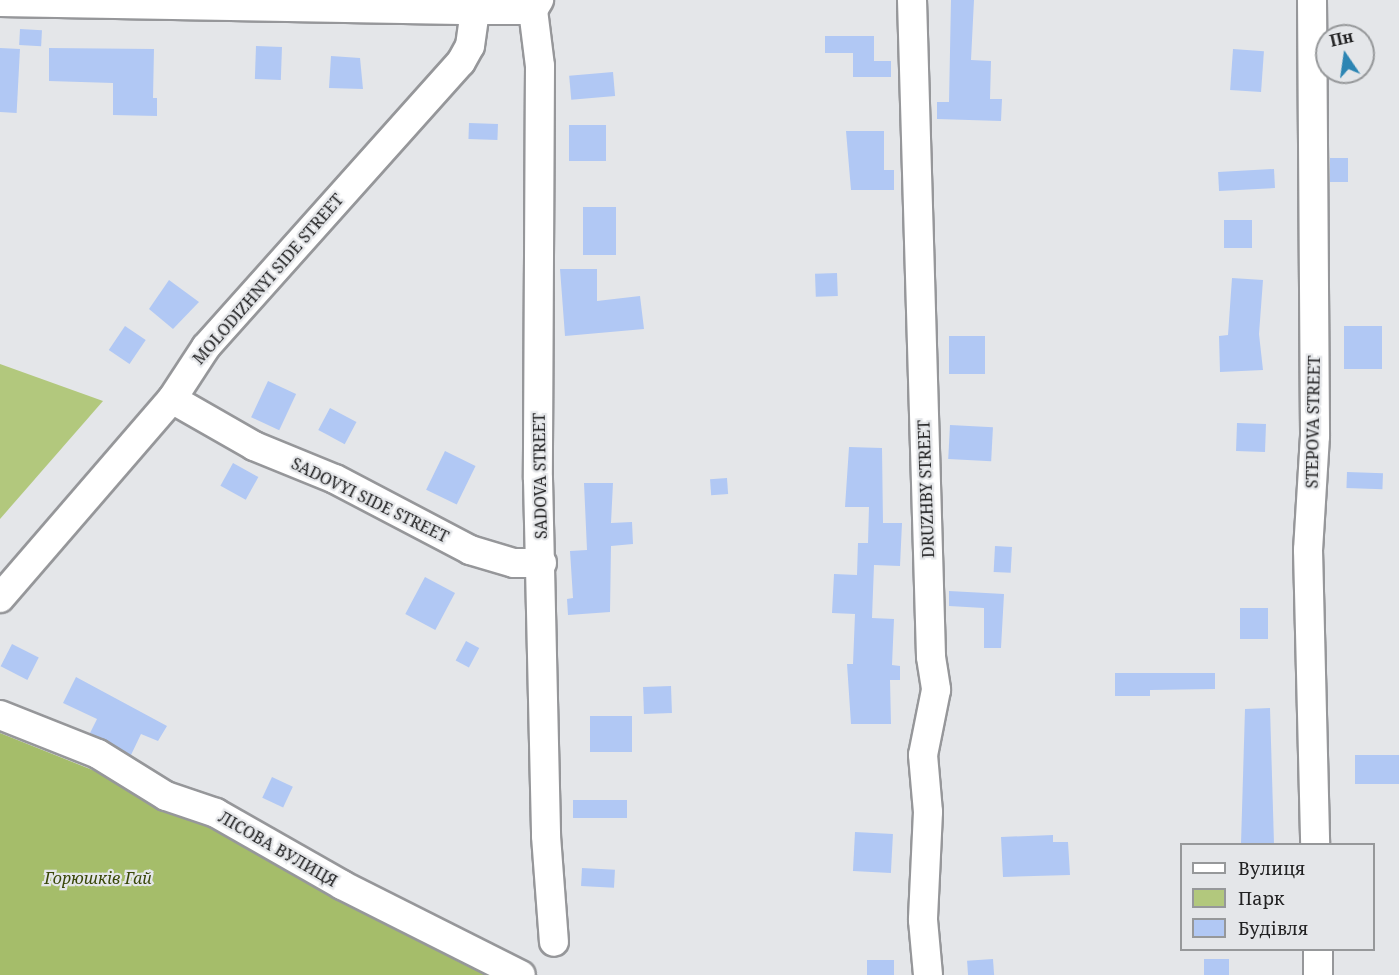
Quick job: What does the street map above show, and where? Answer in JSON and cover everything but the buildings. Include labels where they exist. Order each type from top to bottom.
[{"type":"street","name":"DRUZHBY STREET","points":[[912,0],[931,657],[936,690],[923,755],[928,812],[923,920],[927,975]]},
{"type":"street","name":"STEPOVA STREET","points":[[1312,0],[1315,436],[1308,550],[1315,843]]},
{"type":"street","points":[[0,2],[476,10],[536,5]]},
{"type":"street","name":"SADOVA STREET","points":[[536,5],[540,66],[538,479],[542,563],[546,836],[554,942]]},
{"type":"street","name":"MOLODIZHNYI SIDE STREET","points":[[0,598],[172,399],[206,347],[460,62],[470,46],[476,10]]},
{"type":"street","name":"SADOVYI SIDE STREET","points":[[172,399],[254,446],[334,479],[470,550],[514,563],[542,563]]},
{"type":"street","name":"ЛІСОВА ВУЛИЦЯ","points":[[0,715],[98,754],[166,796],[216,813],[342,885],[521,975]]},
{"type":"street","points":[[1318,951],[1318,975]]},
{"type":"green space","points":[[0,364],[103,401],[0,519]]},
{"type":"green space","name":"Горюшків Гай","points":[[0,733],[145,791],[527,975],[0,975]]}]
